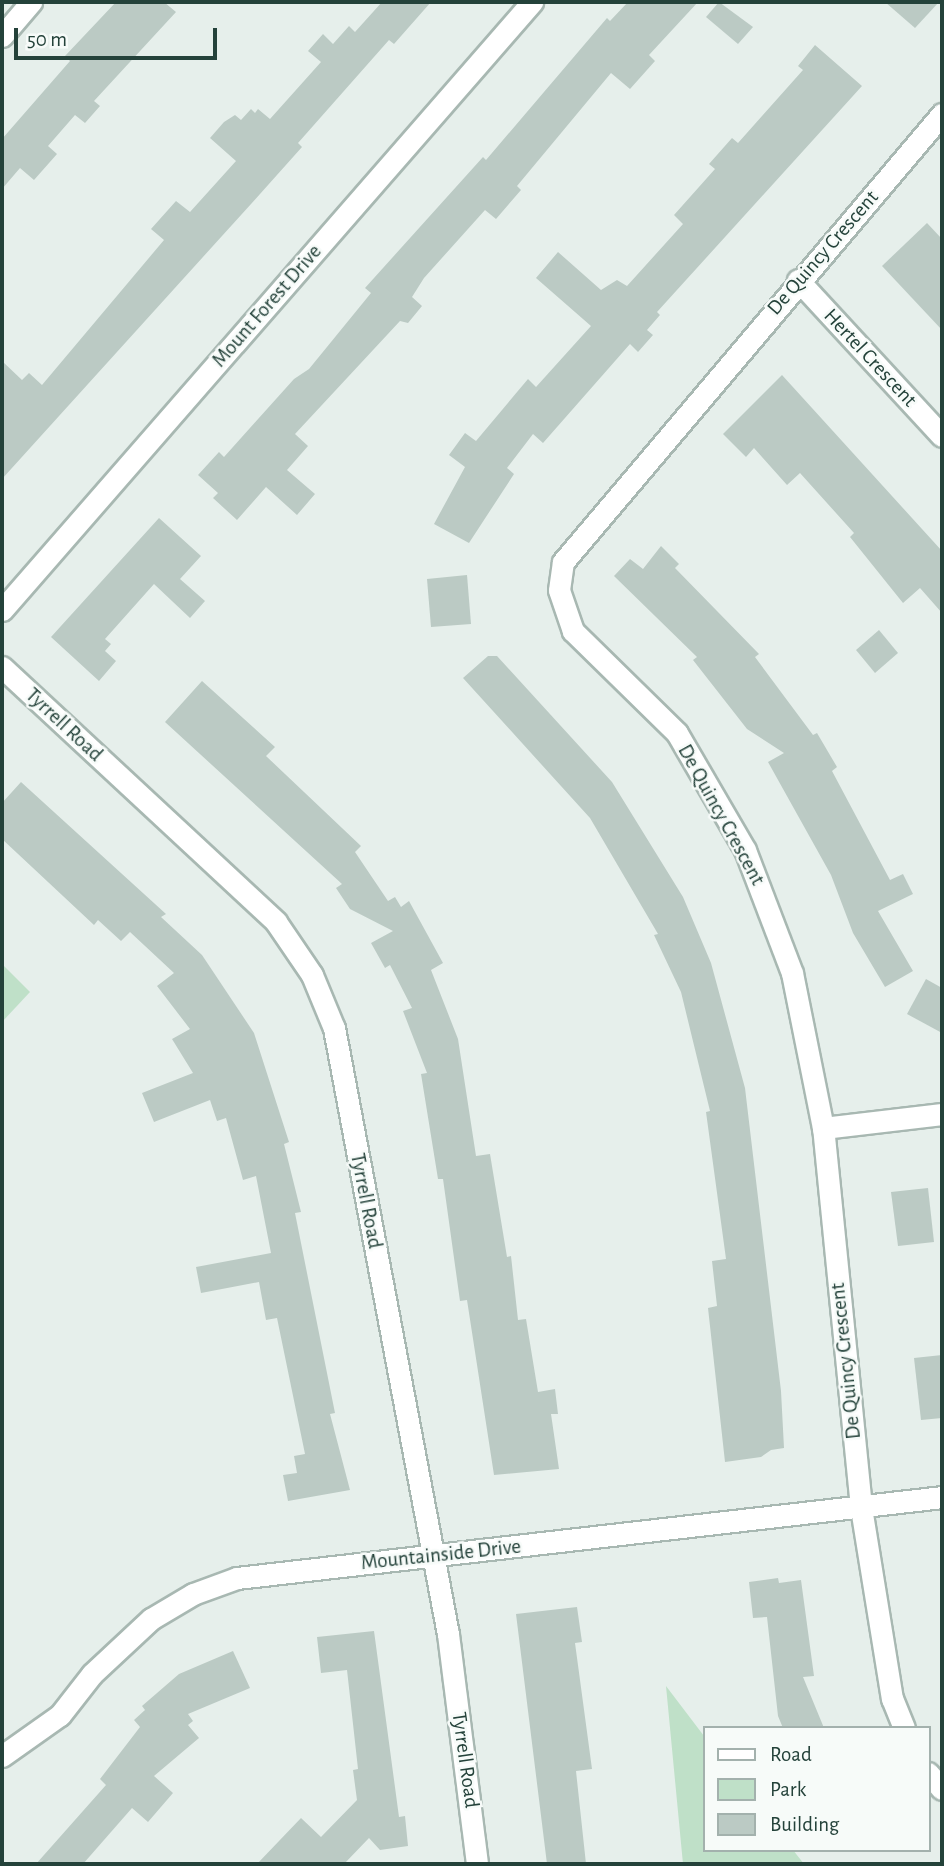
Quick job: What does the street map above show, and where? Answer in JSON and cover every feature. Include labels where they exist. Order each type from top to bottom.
[{"type":"street","points":[[2,36],[31,2]]},
{"type":"street","name":"Mount Forest Drive","points":[[2,611],[532,2]]},
{"type":"street","name":"De Quincy Crescent","points":[[903,1726],[891,1699],[861,1507],[823,1128],[792,973],[745,850],[677,733],[573,631],[559,590],[564,562],[798,280],[942,114]]},
{"type":"street","name":"Hertel Crescent","points":[[798,280],[942,436]]},
{"type":"street","name":"Tyrrell Road","points":[[2,667],[276,922],[313,975],[334,1028],[448,1634],[477,1864]]},
{"type":"street","points":[[823,1128],[942,1114]]},
{"type":"street","name":"Mountainside Drive","points":[[2,1756],[60,1715],[92,1674],[150,1619],[193,1594],[237,1578],[306,1567],[433,1558],[942,1497]]},
{"type":"street","points":[[930,1775],[942,1789]]},
{"type":"green space","points":[[2,964],[30,992],[2,1022]]},
{"type":"green space","points":[[666,1686],[702,1733],[702,1852],[795,1852],[804,1864],[683,1864]]},
{"type":"building","points":[[116,2],[164,2],[176,12],[94,101],[100,106],[85,123],[75,115],[48,146],[57,154],[34,180],[20,168],[2,189],[2,139],[70,61],[65,56]]},
{"type":"building","points":[[382,2],[431,2],[394,44],[389,40],[298,143],[302,147],[2,479],[2,361],[22,380],[29,373],[42,385],[164,240],[151,229],[176,201],[190,212],[236,161],[210,138],[224,122],[235,115],[241,120],[251,109],[255,113],[258,109],[270,119],[321,62],[308,51],[323,34],[333,44],[349,26],[355,32]]},
{"type":"building","points":[[628,2],[698,2],[649,55],[655,61],[630,89],[611,73],[517,186],[521,190],[496,219],[485,210],[424,278],[412,297],[422,306],[408,323],[400,321],[295,434],[308,446],[287,470],[315,494],[297,515],[266,487],[237,520],[213,498],[218,493],[198,475],[219,452],[224,457],[294,379],[309,369],[371,293],[365,288],[483,157],[486,160],[607,18],[610,21]]},
{"type":"building","points":[[719,2],[753,27],[738,44],[706,17]]},
{"type":"building","points":[[885,2],[939,2],[915,28]]},
{"type":"building","points":[[815,45],[862,86],[657,312],[660,315],[647,330],[653,335],[638,352],[630,344],[543,443],[533,434],[507,468],[514,474],[469,543],[434,524],[465,467],[449,455],[465,433],[476,441],[528,379],[536,387],[591,326],[536,278],[558,252],[601,290],[617,280],[627,286],[683,224],[674,215],[715,169],[709,164],[732,138],[738,143],[803,70],[798,66]]},
{"type":"building","points":[[927,223],[942,239],[942,330],[882,266]]},
{"type":"building","points":[[782,375],[942,551],[942,613],[920,588],[903,603],[850,537],[854,533],[800,473],[787,485],[754,448],[746,457],[723,434]]},
{"type":"building","points":[[159,518],[201,556],[180,579],[205,601],[190,618],[154,584],[105,639],[111,644],[105,651],[116,661],[99,681],[51,637]]},
{"type":"building","points":[[661,546],[679,564],[675,568],[759,654],[755,657],[813,735],[817,733],[837,767],[832,771],[890,880],[903,874],[913,894],[878,911],[913,971],[885,987],[853,933],[831,875],[768,762],[784,753],[747,729],[693,660],[697,657],[614,576],[630,559],[643,569]]},
{"type":"building","points":[[467,575],[471,624],[431,627],[427,579]]},
{"type":"building","points":[[879,630],[898,653],[875,673],[856,650]]},
{"type":"building","points":[[488,656],[497,656],[612,782],[683,897],[711,963],[745,1088],[781,1391],[784,1448],[771,1450],[761,1457],[725,1462],[708,1308],[717,1306],[712,1261],[726,1259],[706,1112],[710,1111],[681,992],[654,935],[658,934],[590,818],[463,678]]},
{"type":"building","points":[[202,681],[275,747],[266,756],[361,846],[355,852],[388,901],[395,897],[401,907],[409,901],[443,963],[431,970],[458,1039],[476,1156],[490,1154],[507,1257],[511,1256],[518,1320],[526,1319],[538,1392],[555,1389],[558,1414],[551,1414],[559,1469],[494,1475],[467,1300],[460,1301],[443,1179],[438,1179],[421,1074],[427,1073],[403,1011],[412,1008],[390,965],[385,968],[371,943],[393,931],[350,909],[336,888],[342,884],[165,722]]},
{"type":"building","points":[[21,782],[166,914],[161,917],[202,955],[254,1033],[289,1142],[284,1144],[301,1212],[295,1213],[335,1413],[330,1414],[350,1490],[288,1501],[283,1475],[297,1473],[294,1456],[305,1454],[277,1318],[266,1320],[259,1282],[201,1293],[196,1267],[271,1253],[256,1176],[243,1180],[226,1118],[217,1121],[210,1100],[154,1122],[142,1093],[193,1073],[172,1039],[190,1029],[157,986],[174,973],[130,932],[121,941],[98,920],[94,925],[2,839],[2,803]]},
{"type":"building","points":[[926,979],[942,988],[942,1033],[907,1014]]},
{"type":"building","points":[[928,1188],[934,1242],[898,1246],[891,1192]]},
{"type":"building","points":[[942,1355],[942,1418],[921,1420],[914,1358]]},
{"type":"building","points":[[778,1578],[779,1583],[801,1580],[814,1676],[803,1677],[823,1726],[782,1726],[778,1716],[767,1617],[753,1618],[749,1582]]},
{"type":"building","points":[[577,1607],[582,1642],[575,1643],[592,1769],[576,1771],[586,1864],[547,1864],[516,1614]]},
{"type":"building","points":[[374,1631],[399,1817],[405,1816],[408,1846],[380,1850],[369,1838],[344,1864],[257,1864],[301,1818],[321,1837],[357,1800],[353,1770],[358,1769],[347,1670],[321,1673],[317,1637]]},
{"type":"building","points":[[233,1651],[250,1688],[188,1714],[193,1721],[188,1725],[199,1738],[154,1776],[173,1793],[148,1822],[132,1808],[83,1864],[36,1864],[106,1785],[100,1779],[140,1727],[134,1720],[145,1710],[142,1706],[179,1674]]}]
